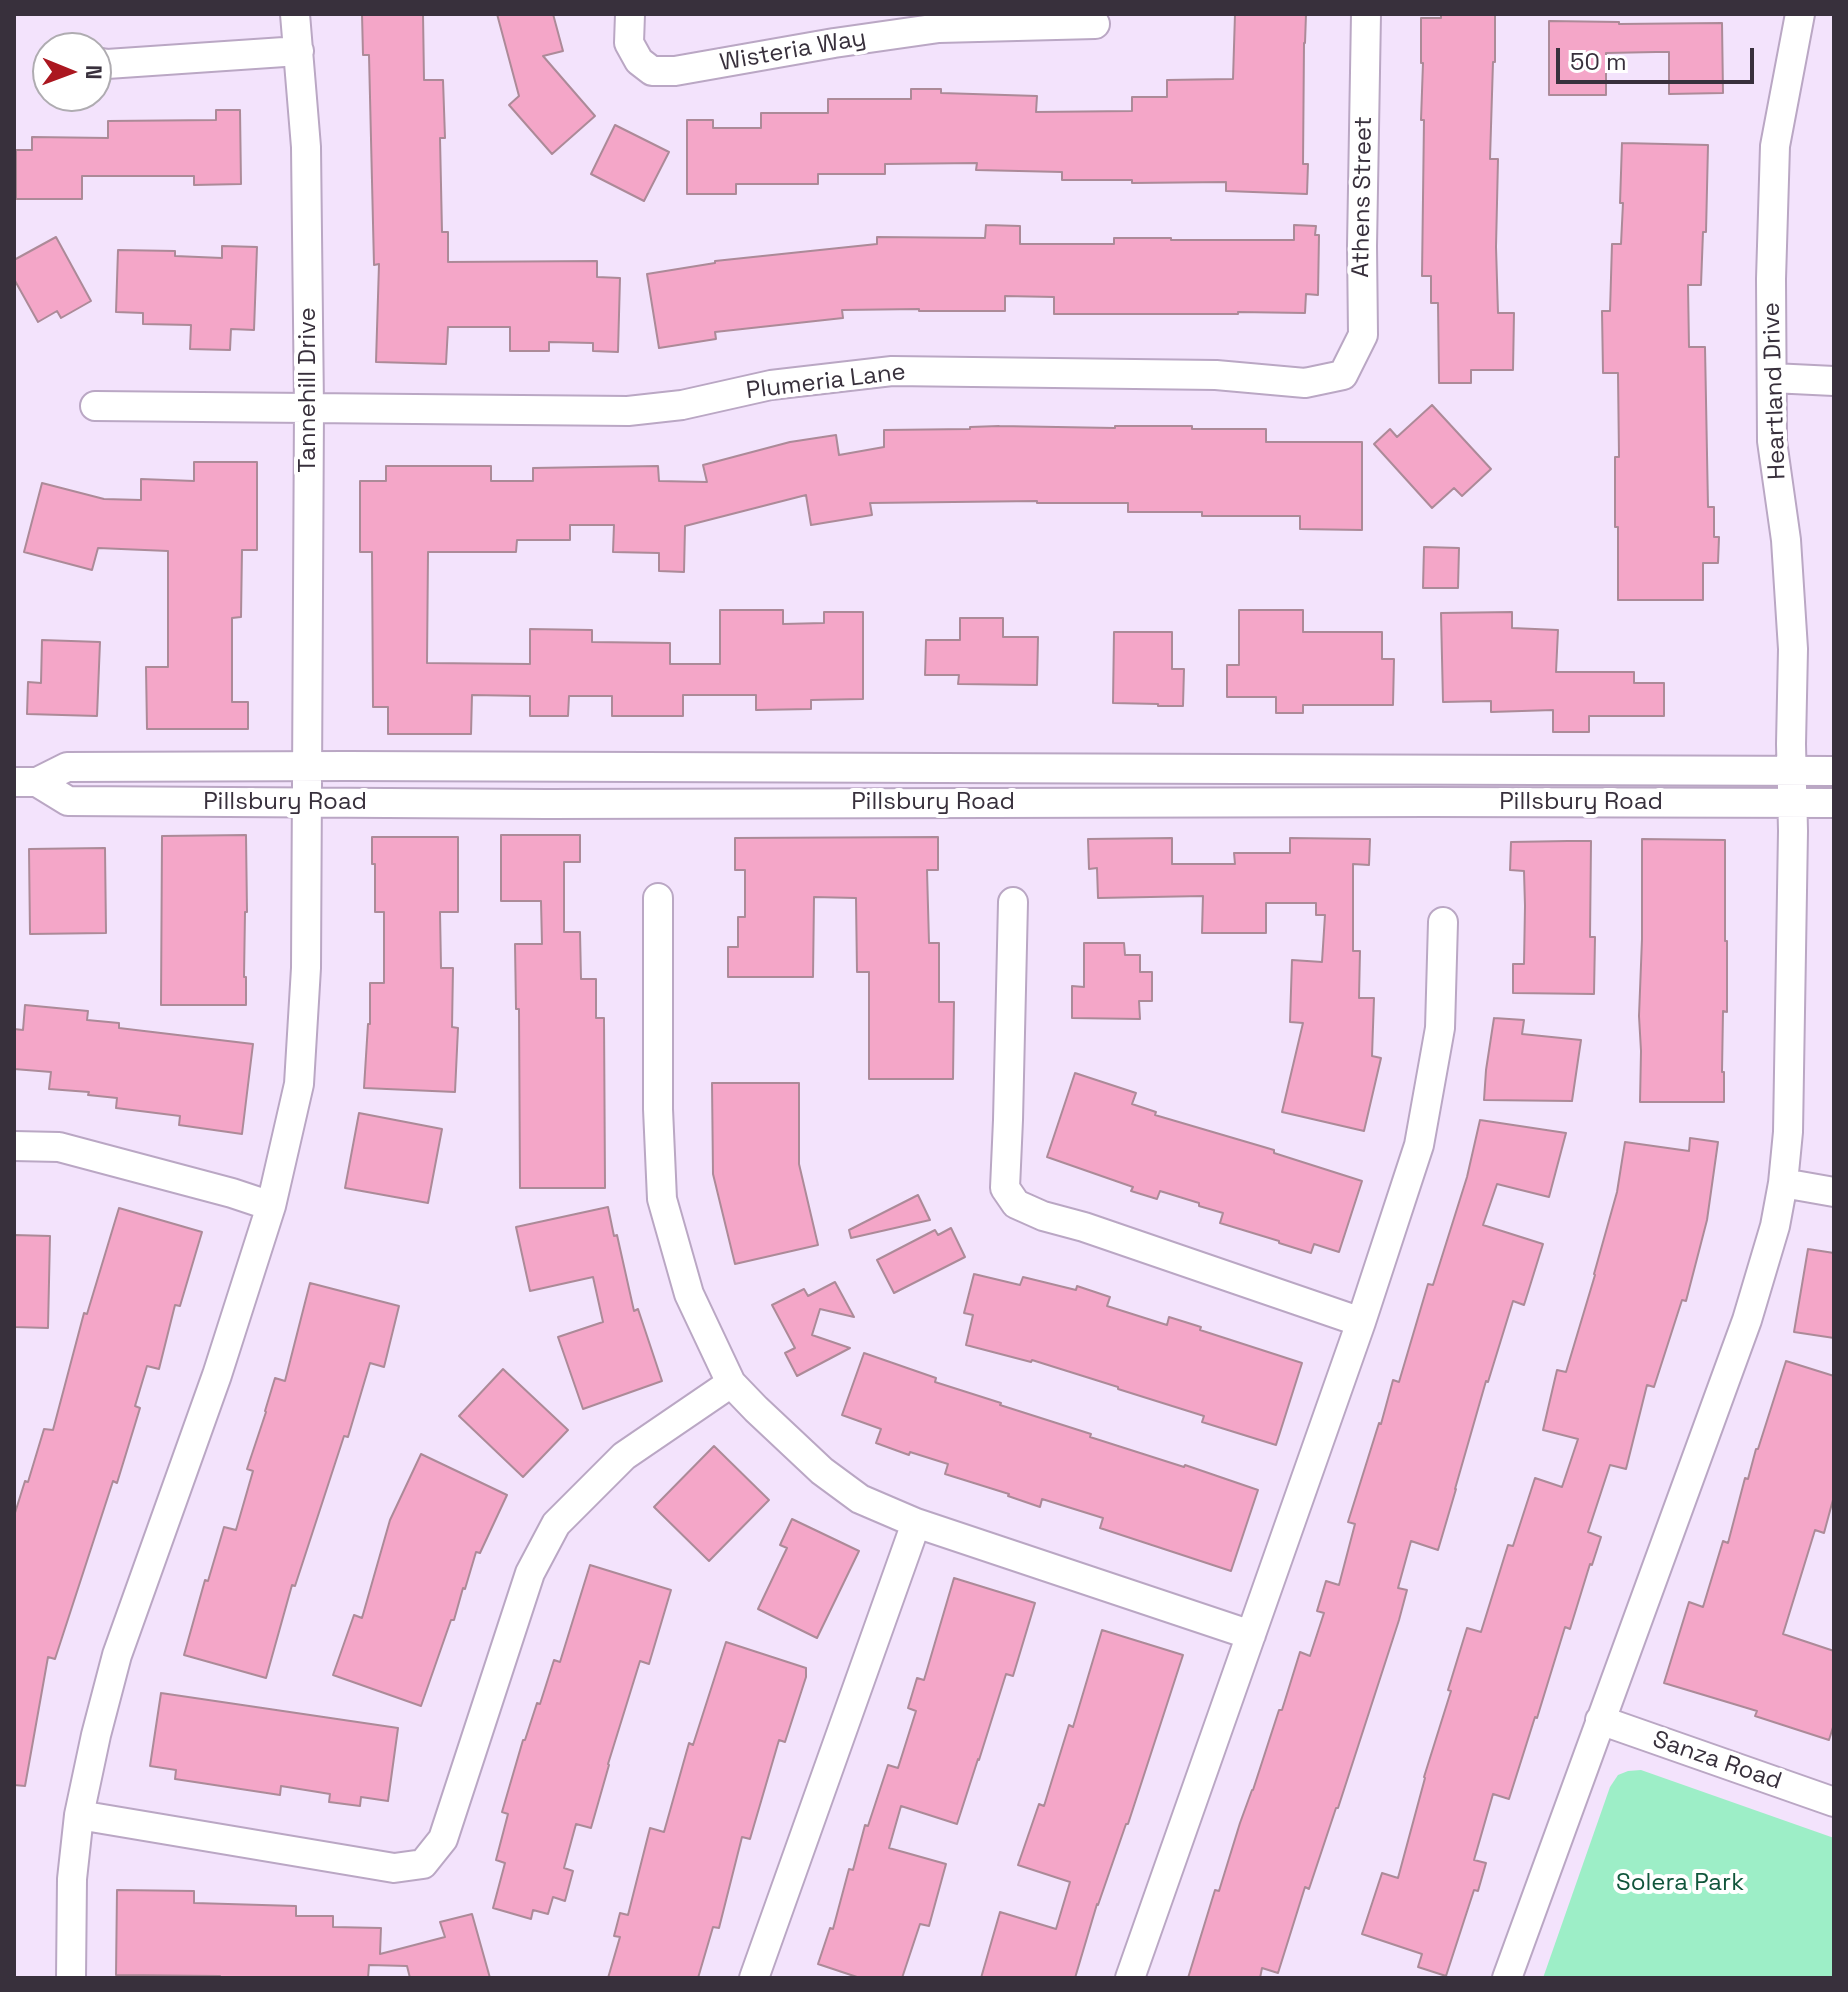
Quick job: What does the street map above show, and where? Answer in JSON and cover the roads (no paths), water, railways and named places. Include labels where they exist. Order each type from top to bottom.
[{"type":"street","name":"Tannehill Drive","points":[[71,1978],[72,1879],[79,1815],[96,1735],[117,1655],[217,1375],[271,1206],[299,1084],[306,968],[309,407],[306,147],[295,14]]},
{"type":"street","name":"Wisteria Way","points":[[630,14],[629,43],[639,61],[652,71],[675,71],[939,21],[1095,24]]},
{"type":"street","name":"Athens Street","points":[[1343,375],[1363,335],[1366,14]]},
{"type":"street","name":"Heartland Drive","points":[[1507,1978],[1747,1320],[1775,1226],[1783,1183],[1788,1132],[1793,649],[1786,540],[1772,441],[1771,279],[1775,146],[1800,14]]},
{"type":"street","points":[[112,64],[299,51]]},
{"type":"street","name":"Plumeria Lane","points":[[95,406],[628,411],[682,405],[771,385],[892,371],[1216,375],[1305,383],[1343,375]]},
{"type":"street","points":[[1772,378],[1834,381]]},
{"type":"street","name":"Pillsbury Road","points":[[26,782],[67,767],[1834,771]]},
{"type":"street","points":[[547,804],[548,767]]},
{"type":"street","points":[[677,767],[677,803]]},
{"type":"street","points":[[858,767],[858,802]]},
{"type":"street","points":[[938,802],[939,768]]},
{"type":"street","points":[[1196,769],[1196,802]]},
{"type":"street","points":[[1429,802],[1430,769]]},
{"type":"street","name":"Pillsbury Road","points":[[26,782],[68,801],[547,804],[1834,803]]},
{"type":"street","points":[[658,898],[658,1109],[662,1199],[689,1294],[731,1383],[822,1471],[860,1499],[916,1523],[1251,1635]]},
{"type":"street","points":[[1013,902],[1005,1188],[1016,1204],[1043,1216],[1084,1227],[1361,1322]]},
{"type":"street","points":[[1130,1978],[1361,1322],[1421,1132],[1440,1028],[1443,922]]},
{"type":"street","points":[[14,1146],[59,1147],[271,1206]]},
{"type":"street","points":[[1783,1183],[1834,1192]]},
{"type":"street","points":[[79,1815],[394,1868],[423,1864],[443,1839],[530,1573],[556,1524],[624,1456],[731,1383]]},
{"type":"street","points":[[754,1978],[916,1523]]},
{"type":"street","name":"Sanza Road","points":[[1600,1720],[1834,1802]]},
{"type":"park label","name":"Solera Park","points":[[1680,1883]]}]
